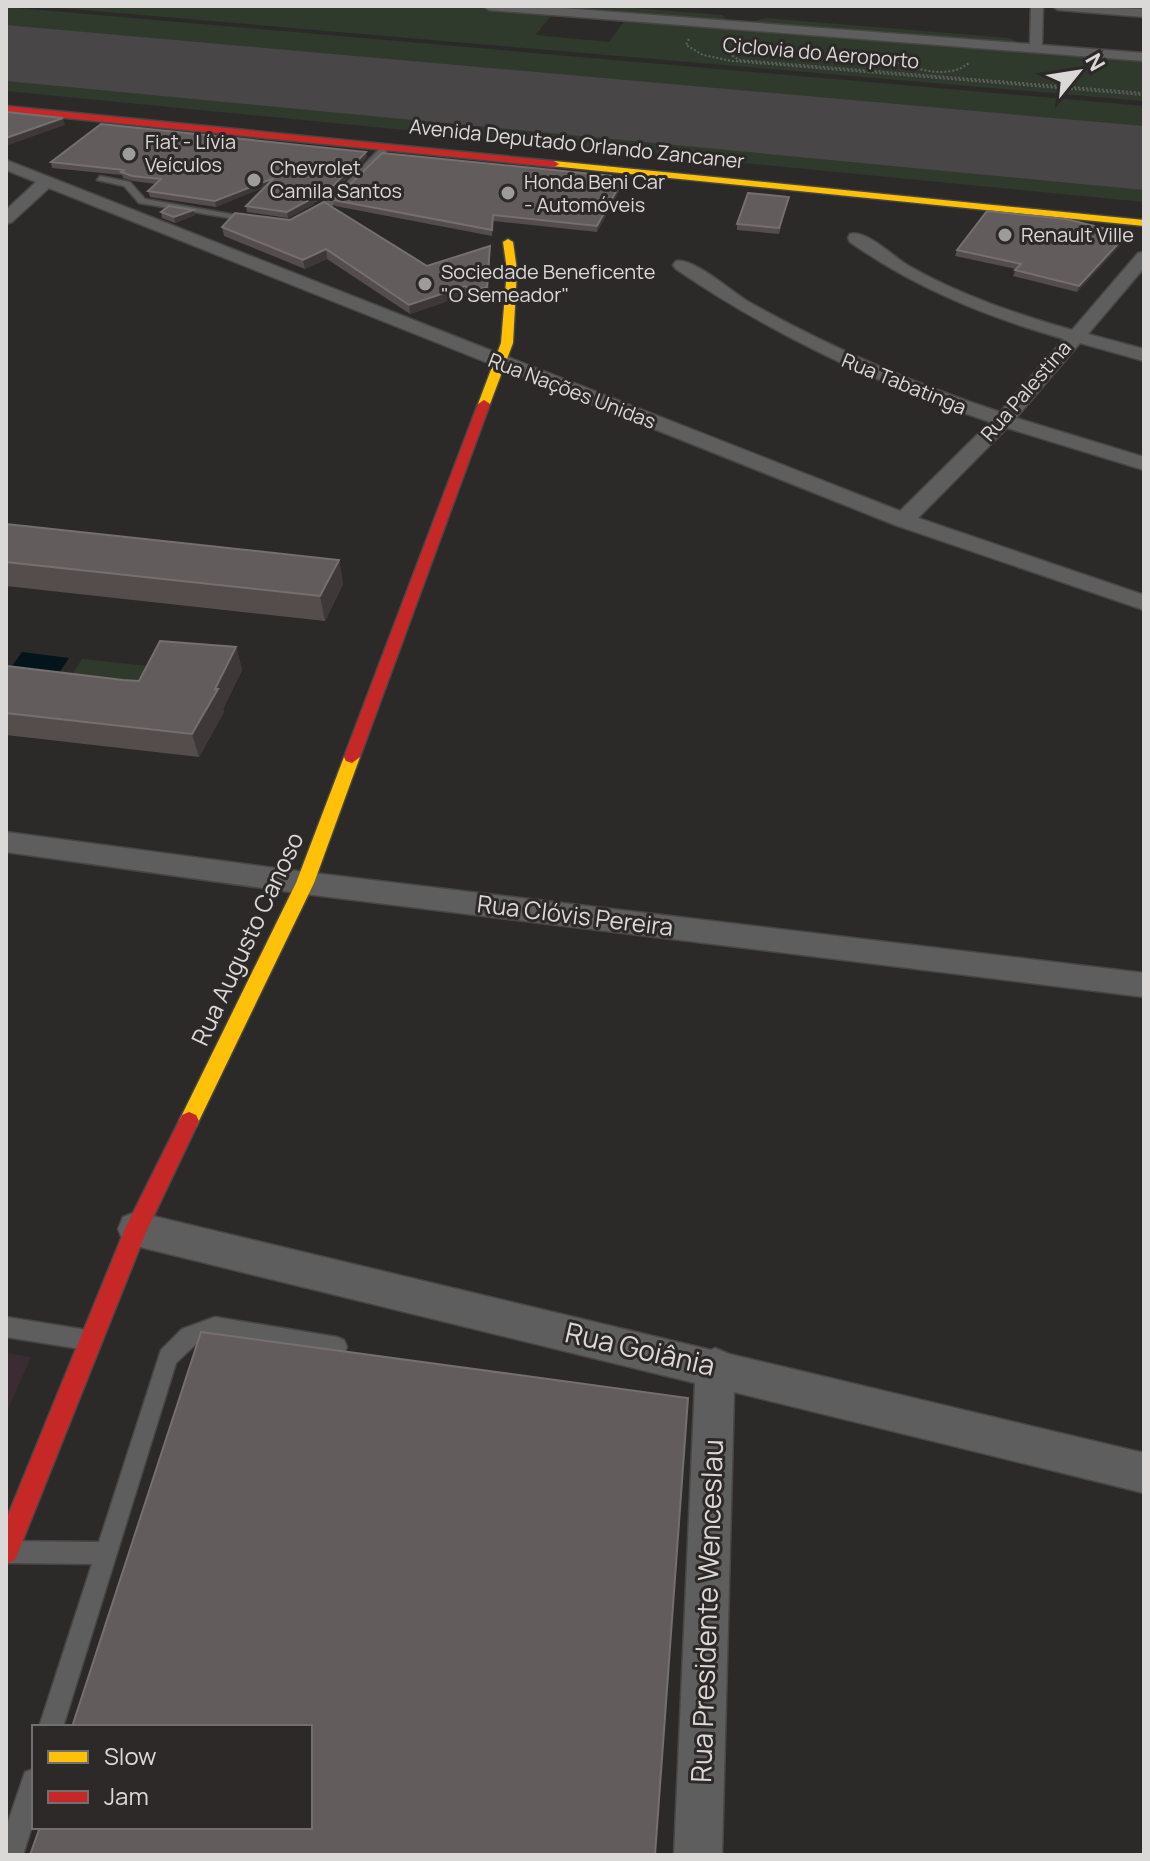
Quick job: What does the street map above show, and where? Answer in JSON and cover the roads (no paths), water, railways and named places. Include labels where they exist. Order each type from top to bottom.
[{"type":"main road","name":"Avenida Deputado Orlando Zancaner","points":[[6,102],[1118,216],[1144,223]]},
{"type":"main road","name":"Avenida Deputado Orlando Zancaner","points":[[6,109],[1118,216],[1144,215]]},
{"type":"main road","name":"Rua Augusto Canoso","points":[[6,1551],[136,1229],[305,883],[507,343],[512,270],[508,242]]},
{"type":"street","points":[[489,6],[739,19],[1036,43],[1144,57]]},
{"type":"street","points":[[639,6],[739,19]]},
{"type":"street","points":[[1036,43],[1037,6]]},
{"type":"street","points":[[1058,6],[1144,13]]},
{"type":"street","points":[[1036,43],[1144,45]]},
{"type":"street","name":"Rua Nações Unidas","points":[[6,165],[903,520],[1144,603]]},
{"type":"street","points":[[6,219],[47,181]]},
{"type":"street","points":[[856,238],[907,272],[980,305],[1073,336],[1144,355]]},
{"type":"street","name":"Rua Palestina","points":[[903,520],[1003,421],[1144,257]]},
{"type":"street","name":"Rua Tabatinga","points":[[682,265],[717,291],[806,343],[900,385],[1003,421],[1144,464]]},
{"type":"street","name":"Rua Clóvis Pereira","points":[[6,842],[305,883],[1144,985]]},
{"type":"street","name":"Rua Goiânia","points":[[136,1229],[1144,1473]]},
{"type":"street","name":"Rua Presidente Wenceslau","points":[[698,1855],[715,1367]]},
{"type":"lane","points":[[297,221],[337,198],[386,147]]},
{"type":"lane","points":[[100,178],[127,184],[142,201],[267,221]]},
{"type":"lane","points":[[6,1327],[92,1341]]},
{"type":"lane","points":[[52,1725],[168,1357],[189,1336],[215,1327],[337,1347]]},
{"type":"lane","points":[[6,1551],[107,1553]]},
{"type":"lane","points":[[10,1855],[32,1787]]},
{"type":"place","name":"Fiat - Lívia Veículos","points":[[129,154]]},
{"type":"place","name":"Chevrolet Camila Santos","points":[[254,180]]},
{"type":"place","name":"Honda Beni Car - Automóveis","points":[[508,193]]},
{"type":"place","name":"Renault Ville","points":[[1005,235]]},
{"type":"place","name":"Sociedade Beneficente \"O Semeador\"","points":[[425,284]]}]
